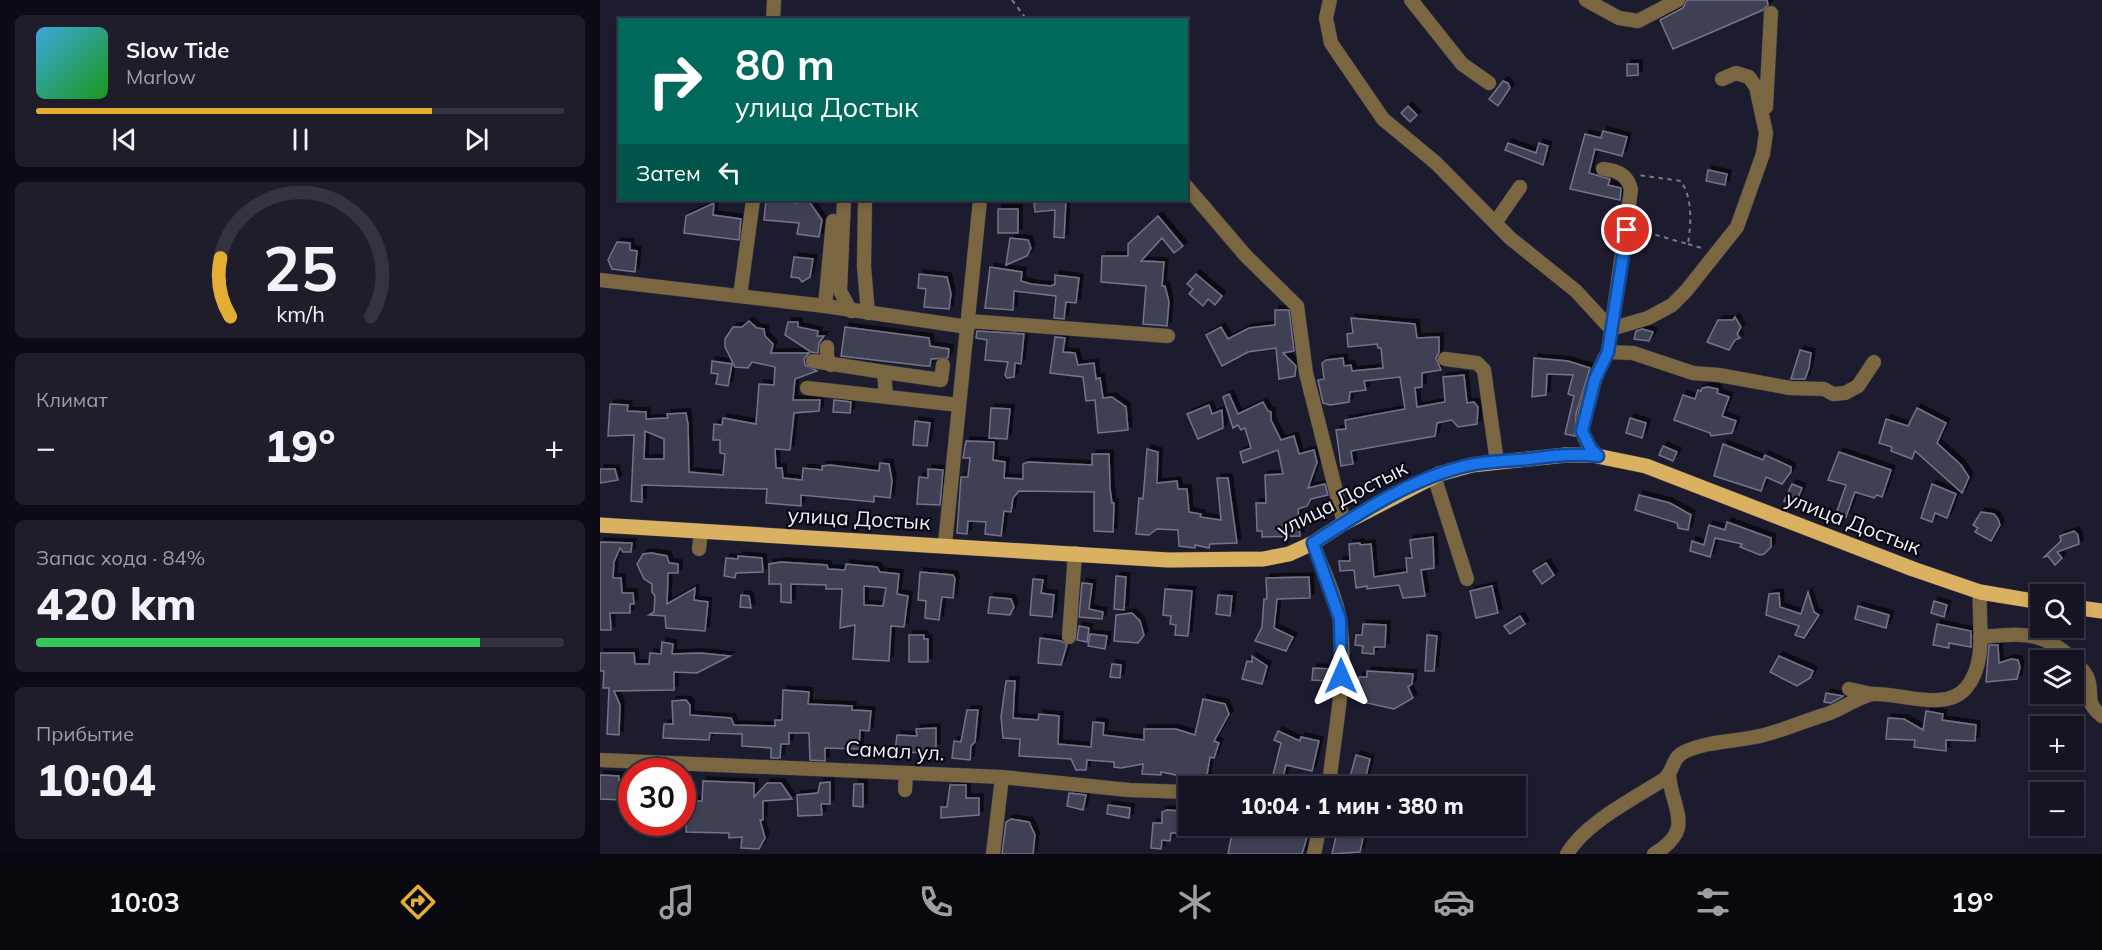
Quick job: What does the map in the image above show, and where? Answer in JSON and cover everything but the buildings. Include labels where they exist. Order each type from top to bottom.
[{"type":"main road","name":"улица Достык","points":[[600,525],[945,544],[1168,560],[1232,560],[1289,554],[1434,476],[1472,465],[1566,455],[1598,456],[1646,466],[1913,569],[1980,592],[2030,600]]},
{"type":"main road","points":[[2084,609],[2102,611]]},
{"type":"street","points":[[772,18],[774,0]]},
{"type":"street","points":[[1330,0],[1326,28],[1331,43],[1383,118],[1436,163],[1495,223],[1576,291],[1611,330]]},
{"type":"street","points":[[1411,0],[1462,64],[1489,83]]},
{"type":"street","points":[[1586,0],[1618,18],[1638,21],[1678,0]]},
{"type":"street","points":[[1611,330],[1648,318],[1672,305],[1737,227],[1753,186],[1766,133],[1771,13]]},
{"type":"street","points":[[1722,79],[1736,72],[1757,69],[1769,58]]},
{"type":"street","points":[[1736,72],[1749,76],[1756,87],[1766,133]]},
{"type":"street","points":[[1598,456],[1591,449],[1582,431],[1595,379],[1608,352],[1627,227],[1630,190],[1629,181],[1622,174],[1603,169]]},
{"type":"street","points":[[1188,188],[1246,256],[1298,306],[1306,373],[1344,523]]},
{"type":"street","points":[[1495,223],[1520,188]]},
{"type":"street","points":[[740,296],[753,201]]},
{"type":"street","points":[[825,306],[835,201]]},
{"type":"street","points":[[844,201],[840,291],[850,311]]},
{"type":"street","points":[[865,201],[864,267],[868,314]]},
{"type":"street","points":[[945,544],[980,201]]},
{"type":"street","points":[[600,280],[825,306],[868,314],[968,324],[1168,336]]},
{"type":"street","points":[[827,347],[827,357],[831,365]]},
{"type":"street","points":[[1608,352],[1633,353],[1693,373],[1719,375],[1790,388],[1824,388],[1833,394],[1845,393],[1858,386],[1874,362]]},
{"type":"street","points":[[1445,359],[1477,363],[1484,370],[1497,462]]},
{"type":"street","points":[[813,362],[941,380],[943,365]]},
{"type":"street","points":[[884,372],[886,396]]},
{"type":"street","points":[[807,388],[959,405]]},
{"type":"street","points":[[1434,476],[1467,579]]},
{"type":"street","points":[[699,549],[701,531]]},
{"type":"street","points":[[1313,543],[1334,600],[1341,632],[1341,676],[1329,776]]},
{"type":"street","points":[[1068,637],[1075,553]]},
{"type":"street","points":[[1849,689],[1872,694],[1932,699],[1954,697],[1965,690],[1979,662],[1980,592]]},
{"type":"street","points":[[1980,638],[2037,636],[2060,646],[2088,680],[2089,700],[2093,708],[2102,716]]},
{"type":"street","points":[[1568,854],[1575,840],[1669,775],[1676,758],[1682,753],[1720,741],[1764,735],[1831,714],[1872,694]]},
{"type":"street","name":"Самал ул.","points":[[600,760],[1002,777],[1129,790],[1178,792]]},
{"type":"street","points":[[905,790],[906,773]]},
{"type":"street","points":[[1654,854],[1669,845],[1680,823],[1679,810],[1669,775]]},
{"type":"street","points":[[993,854],[1002,777]]},
{"type":"street","points":[[1314,854],[1318,836]]},
{"type":"path","points":[[1012,0],[1026,18]]},
{"type":"path","points":[[1622,174],[1681,182],[1687,191],[1690,204],[1688,244],[1627,227]]},
{"type":"route","points":[[1341,676],[1340,619],[1313,543],[1344,523],[1439,474],[1472,465],[1566,455],[1598,456],[1591,449],[1582,431],[1595,379],[1602,360],[1608,352],[1627,230]]}]
